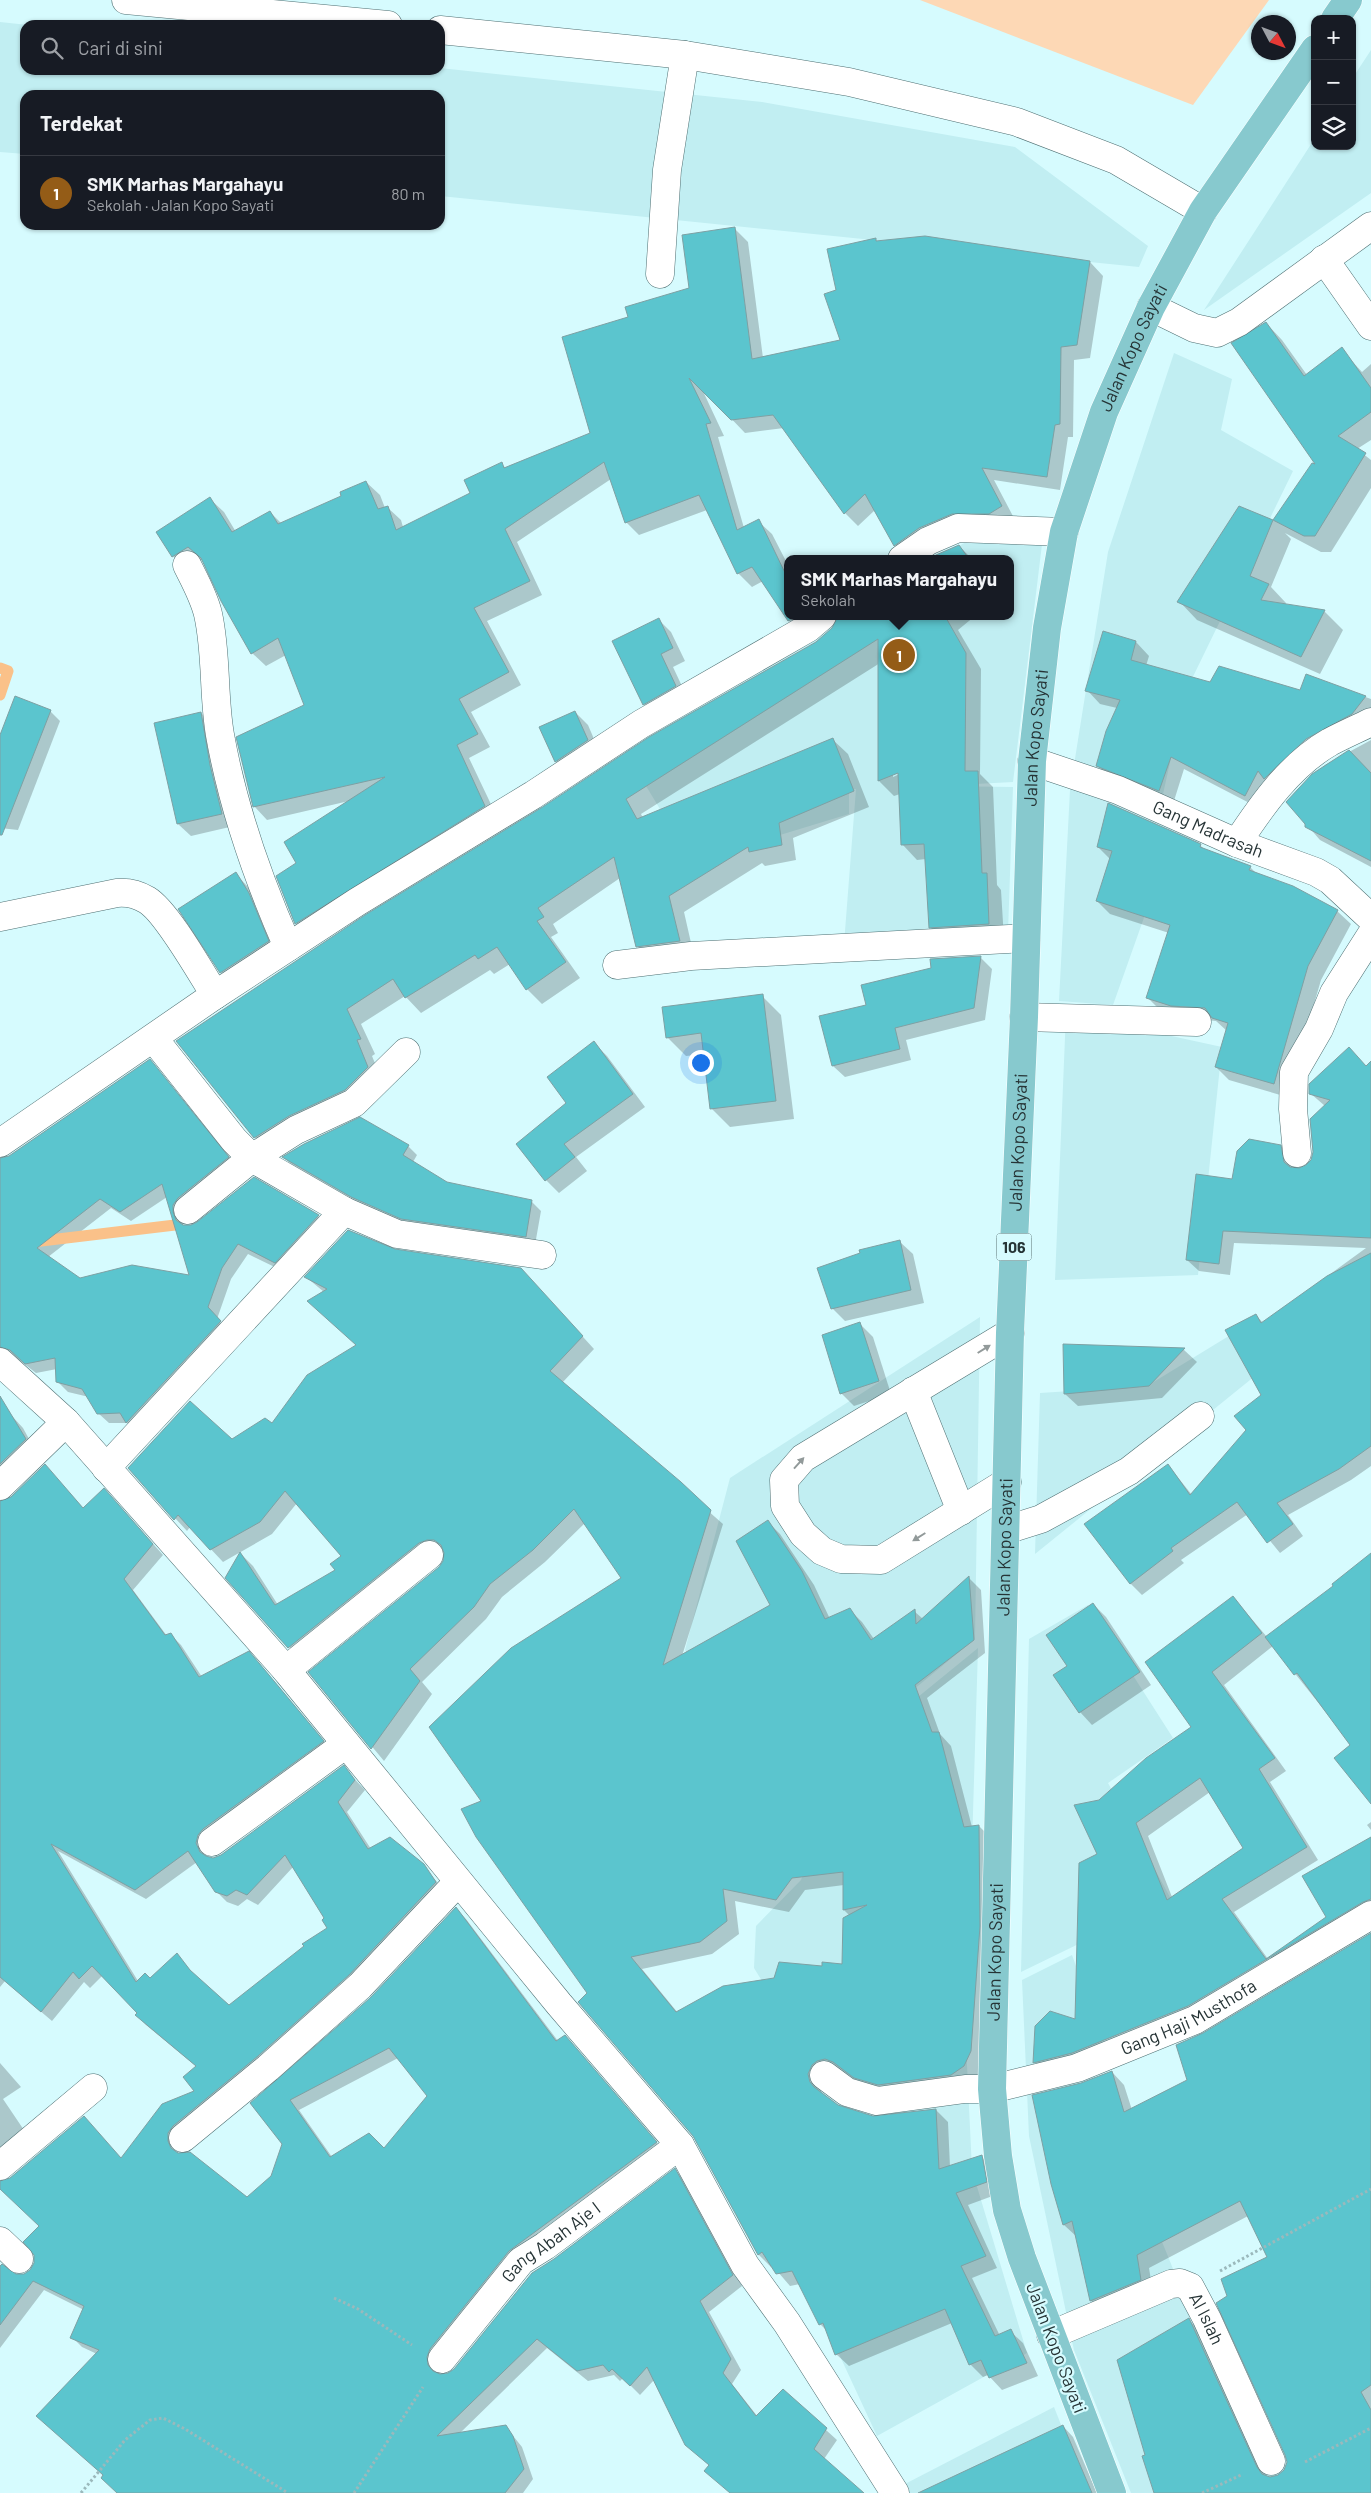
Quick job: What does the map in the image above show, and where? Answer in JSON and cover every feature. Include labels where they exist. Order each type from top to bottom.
[{"type":"main road","name":"Jalan Kopo Sayati","points":[[1112,2493],[1022,2258],[1008,2210],[998,2156],[992,2089],[1010,1333],[1024,1017],[1032,761],[1047,628],[1064,532],[1104,412],[1151,307],[1203,211],[1311,55]]},
{"type":"street","points":[[126,0],[336,20]]},
{"type":"street","points":[[445,31],[685,56],[850,82],[1016,122],[1116,160],[1203,211]]},
{"type":"street","points":[[660,274],[667,170],[685,56]]},
{"type":"street","points":[[1151,307],[1194,328],[1217,333],[1239,322],[1371,226]]},
{"type":"street","points":[[1324,259],[1371,326]]},
{"type":"street","points":[[908,555],[928,541],[958,528],[1064,532]]},
{"type":"street","points":[[188,565],[208,612],[212,634],[215,696],[220,734],[232,792],[261,881],[288,947]]},
{"type":"street","points":[[0,1143],[154,1039],[215,995],[357,902],[533,795],[641,724],[800,633],[817,620]]},
{"type":"street","points":[[1237,842],[1261,806],[1303,761],[1329,743],[1371,722]]},
{"type":"street","name":"Gang Madrasah","points":[[1032,761],[1118,790],[1237,842],[1316,872],[1330,880],[1371,918]]},
{"type":"street","points":[[0,917],[129,892],[160,911],[215,995]]},
{"type":"street","points":[[1296,1153],[1292,1089],[1294,1072],[1319,1029],[1334,993],[1371,936]]},
{"type":"street","points":[[617,965],[691,956],[1026,938]]},
{"type":"street","points":[[1024,1017],[1197,1022]]},
{"type":"street","points":[[154,1039],[234,1140],[252,1158],[344,1211],[398,1234],[542,1255]]},
{"type":"street","points":[[188,1210],[252,1158],[296,1130],[354,1103],[406,1052]]},
{"type":"street","points":[[106,1468],[344,1211]]},
{"type":"street","points":[[1007,1482],[881,1560],[841,1559],[822,1551],[803,1534],[785,1506],[784,1480],[803,1458],[1010,1333]]},
{"type":"street","points":[[0,1362],[66,1422],[286,1670],[458,1882],[680,2145],[745,2265],[787,2323],[895,2493]]},
{"type":"street","points":[[913,1390],[960,1511]]},
{"type":"street","points":[[1006,1530],[1041,1519],[1129,1471],[1200,1416]]},
{"type":"street","points":[[0,1486],[66,1422]]},
{"type":"street","points":[[286,1670],[429,1555]]},
{"type":"street","points":[[212,1842],[346,1744]]},
{"type":"street","points":[[183,2138],[268,2068],[360,1986],[458,1882]]},
{"type":"street","name":"Gang Haji Musthofa","points":[[824,2074],[847,2092],[877,2101],[966,2088],[992,2089],[1077,2068],[1195,2020],[1371,1915]]},
{"type":"street","points":[[0,2166],[93,2088]]},
{"type":"street","name":"Gang Abah Aje I","points":[[442,2359],[521,2261],[545,2246],[680,2145]]},
{"type":"street","name":"Al Islah","points":[[1051,2335],[1171,2284],[1180,2283],[1190,2288],[1207,2319],[1271,2461]]},
{"type":"path","points":[[1190,2288],[1371,2189]]},
{"type":"path","points":[[334,2298],[358,2309],[422,2352],[442,2359],[354,2493]]},
{"type":"path","points":[[81,2493],[125,2440],[150,2420],[163,2418],[186,2429],[288,2493]]},
{"type":"shaded area","points":[[920,0],[1269,0],[1258,15],[1251,15],[1251,25],[1193,105]]},
{"type":"shaded area","points":[[0,22],[20,24],[20,75],[445,75],[445,69],[762,102],[1015,147],[1148,246],[1139,267],[445,197],[445,90],[20,90],[20,154],[0,152]]},
{"type":"shaded area","points":[[1371,50],[1371,193],[1204,310],[1311,144],[1311,150],[1356,150],[1356,73]]},
{"type":"shaded area","points":[[1174,353],[1232,379],[1221,430],[1293,471],[1186,691],[1157,821],[1199,838],[1171,914],[1146,912],[1113,1005],[1059,1001],[1070,790],[1108,552]]},
{"type":"shaded area","points":[[1044,528],[1013,782],[938,786],[1013,787],[1008,932],[844,944],[856,789],[849,790],[849,814],[692,862],[620,743],[827,620],[1014,620],[1014,555],[941,555],[988,531]]},
{"type":"shaded area","points":[[1066,1013],[1222,1047],[1198,1275],[1055,1280]]},
{"type":"shaded area","points":[[980,1317],[975,1639],[783,1797],[685,1650],[730,1478]]},
{"type":"shaded area","points":[[1255,1320],[1271,1363],[1035,1554],[1040,1393],[1147,1386]]},
{"type":"shaded area","points":[[1088,1605],[1173,1738],[1108,1783],[1171,1899],[1021,1972],[1029,1639]]},
{"type":"shaded area","points":[[978,1648],[966,2044],[972,2170],[1027,2353],[877,2436],[800,2270],[816,2119],[813,2077],[781,2012],[754,1968],[756,1926],[801,1880],[808,1860],[787,1804]]},
{"type":"shaded area","points":[[1072,1955],[1109,2057],[1093,2072],[1217,2377],[1265,2471],[1306,2461],[1322,2493],[1131,2493],[1074,2350],[1029,2136],[1022,1980]]},
{"type":"shaded area","points":[[1054,2407],[1088,2493],[908,2493],[903,2485]]},
{"type":"building","points":[[735,227],[752,359],[840,340],[824,294],[836,290],[827,249],[876,238],[876,241],[925,236],[1090,261],[1077,345],[1061,347],[1060,424],[1055,425],[1047,477],[982,468],[1002,506],[989,514],[952,514],[919,528],[894,546],[865,494],[844,514],[773,415],[731,420],[689,378],[711,423],[706,424],[737,530],[759,519],[784,571],[784,615],[752,567],[737,574],[699,495],[625,523],[604,462],[505,529],[530,581],[474,608],[509,672],[459,699],[478,734],[457,745],[485,806],[295,924],[276,876],[296,863],[284,842],[385,777],[253,807],[236,737],[304,705],[278,638],[251,654],[221,601],[201,558],[188,547],[172,557],[156,532],[210,497],[232,532],[270,511],[278,524],[341,496],[340,492],[366,481],[378,509],[388,506],[396,530],[470,493],[464,480],[502,462],[504,468],[590,433],[562,337],[628,317],[625,307],[689,288],[682,235]]},
{"type":"building","points":[[1266,322],[1304,376],[1342,347],[1371,388],[1371,412],[1338,436],[1366,453],[1315,536],[1304,536],[1273,520],[1312,463],[1315,464],[1231,343]]},
{"type":"building","points":[[1239,506],[1273,520],[1250,576],[1269,584],[1261,600],[1325,610],[1301,657],[1177,602]]},
{"type":"building","points":[[959,545],[966,555],[936,555]]},
{"type":"building","points":[[659,618],[673,648],[661,654],[676,686],[643,705],[612,641]]},
{"type":"building","points":[[836,620],[947,620],[966,653],[965,771],[978,771],[982,873],[987,873],[989,924],[929,928],[924,844],[901,845],[898,773],[878,781],[878,639],[626,799],[637,819],[833,738],[854,791],[779,823],[782,845],[749,852],[748,847],[669,896],[680,941],[636,947],[614,857],[538,908],[544,917],[537,921],[566,962],[526,990],[497,947],[478,959],[475,955],[405,998],[393,979],[347,1009],[361,1039],[357,1040],[368,1067],[345,1090],[289,1116],[254,1138],[176,1041],[365,915],[541,808],[649,737],[816,642],[832,628]]},
{"type":"building","points":[[1103,631],[1136,641],[1131,660],[1210,682],[1219,666],[1300,690],[1306,674],[1366,696],[1352,714],[1306,739],[1264,779],[1258,771],[1245,796],[1171,757],[1159,791],[1096,766],[1106,731],[1120,700],[1085,691]]},
{"type":"building","points":[[15,696],[51,710],[2,835],[0,835],[0,735]]},
{"type":"building","points":[[575,711],[588,740],[555,762],[539,727]]},
{"type":"building","points":[[201,712],[210,765],[222,814],[177,824],[154,723]]},
{"type":"building","points":[[1349,750],[1371,773],[1371,861],[1305,827],[1305,824],[1286,802],[1312,774]]},
{"type":"building","points":[[1108,803],[1201,844],[1200,847],[1251,866],[1249,870],[1293,886],[1338,910],[1308,966],[1274,1084],[1215,1067],[1228,1023],[1212,1018],[1205,1008],[1171,1006],[1146,998],[1170,925],[1096,901],[1112,851],[1097,847]]},
{"type":"building","points":[[236,872],[249,893],[269,941],[220,973],[178,909]]},
{"type":"building","points":[[981,956],[974,1008],[895,1028],[900,1049],[832,1066],[819,1016],[866,1005],[861,985],[931,968],[930,959]]},
{"type":"building","points":[[763,994],[776,1101],[710,1109],[701,1033],[666,1038],[662,1007]]},
{"type":"building","points":[[594,1041],[633,1094],[564,1144],[575,1157],[545,1181],[516,1144],[566,1103],[547,1077]]},
{"type":"building","points":[[1349,1047],[1366,1066],[1371,1061],[1371,1238],[1223,1231],[1219,1264],[1186,1260],[1196,1174],[1232,1179],[1237,1151],[1249,1139],[1281,1145],[1284,1162],[1290,1167],[1299,1168],[1306,1165],[1311,1160],[1313,1152],[1310,1119],[1330,1100],[1309,1094],[1309,1084]]},
{"type":"building","points":[[150,1059],[229,1157],[178,1198],[173,1205],[176,1220],[183,1225],[191,1225],[197,1222],[254,1177],[319,1215],[275,1263],[238,1244],[222,1268],[208,1307],[221,1321],[126,1423],[120,1413],[97,1414],[82,1389],[56,1382],[55,1358],[25,1364],[10,1350],[0,1347],[0,1158],[9,1156]],"holes":[[[162,1184],[189,1275],[132,1265],[80,1278],[37,1248],[100,1199],[120,1212]]]},
{"type":"building","points":[[360,1117],[409,1145],[403,1155],[447,1182],[532,1200],[526,1237],[401,1219],[351,1197],[282,1157],[304,1144]]},
{"type":"building","points":[[348,1230],[395,1249],[521,1268],[583,1336],[550,1371],[681,1482],[711,1510],[663,1665],[770,1605],[736,1541],[768,1520],[802,1571],[825,1619],[850,1608],[871,1640],[915,1609],[916,1624],[969,1576],[974,1640],[915,1685],[932,1732],[939,1732],[964,1827],[979,1825],[980,1926],[971,2051],[964,2066],[951,2075],[878,2085],[854,2078],[833,2062],[825,2059],[817,2061],[812,2065],[808,2074],[810,2082],[814,2087],[838,2105],[873,2116],[936,2109],[939,2169],[982,2155],[987,2182],[956,2193],[986,2256],[961,2266],[995,2336],[1011,2329],[1027,2363],[989,2378],[981,2360],[969,2365],[945,2309],[835,2355],[823,2323],[819,2325],[792,2271],[776,2274],[762,2252],[758,2255],[693,2136],[578,2002],[587,1993],[476,1837],[461,1809],[481,1801],[429,1727],[511,1648],[621,1578],[574,1509],[533,1550],[490,1584],[474,1607],[410,1669],[420,1681],[371,1749],[308,1672],[439,1567],[443,1561],[444,1553],[441,1545],[434,1540],[419,1543],[288,1648],[225,1578],[240,1552],[275,1605],[335,1570],[330,1564],[341,1556],[285,1491],[260,1522],[210,1550],[178,1515],[174,1520],[128,1468],[190,1401],[232,1439],[265,1418],[272,1423],[307,1375],[356,1345],[307,1301],[327,1289],[304,1277]],"holes":[[[843,1872],[843,1910],[867,1905],[843,1918],[842,1964],[822,1962],[822,1966],[779,1962],[774,1978],[723,1986],[676,2012],[631,1957],[700,1942],[727,1921],[723,1889],[776,1900],[792,1878]]]},
{"type":"building","points":[[900,1240],[911,1290],[831,1309],[817,1268],[860,1253],[859,1250]]},
{"type":"building","points":[[1371,1253],[1371,1446],[1339,1469],[1277,1503],[1293,1524],[1267,1543],[1237,1502],[1171,1548],[1173,1551],[1130,1584],[1084,1524],[1168,1464],[1190,1495],[1246,1430],[1234,1416],[1261,1395],[1225,1330],[1256,1314],[1261,1323],[1327,1276]]},
{"type":"building","points":[[860,1322],[879,1381],[840,1394],[822,1335]]},
{"type":"building","points":[[1063,1344],[1185,1348],[1149,1386],[1064,1394]]},
{"type":"building","points":[[0,1396],[26,1439],[0,1464]]},
{"type":"building","points":[[45,1464],[83,1508],[104,1488],[153,1544],[124,1579],[165,1635],[171,1633],[199,1677],[249,1651],[324,1741],[203,1829],[198,1835],[196,1843],[200,1852],[213,1858],[221,1855],[344,1765],[355,1780],[338,1802],[368,1849],[390,1837],[424,1864],[436,1882],[349,1975],[258,2056],[173,2126],[168,2133],[168,2141],[171,2148],[178,2153],[190,2152],[247,2197],[271,2176],[282,2144],[250,2103],[370,1998],[456,1907],[556,2041],[565,2035],[657,2142],[509,2251],[430,2349],[427,2357],[428,2365],[433,2371],[440,2374],[448,2373],[454,2369],[532,2273],[554,2259],[675,2168],[733,2275],[700,2301],[731,2359],[723,2373],[756,2416],[783,2389],[827,2428],[814,2449],[864,2493],[730,2493],[704,2471],[709,2465],[685,2445],[647,2367],[630,2386],[612,2369],[609,2372],[603,2365],[577,2371],[537,2339],[437,2436],[506,2425],[513,2436],[524,2469],[505,2493],[117,2493],[101,2478],[103,2475],[36,2416],[99,2350],[70,2338],[84,2306],[33,2281],[0,2325],[0,2266],[2,2264],[16,2274],[24,2274],[30,2270],[34,2263],[34,2255],[23,2242],[39,2226],[0,2189],[0,2181],[10,2178],[84,2116],[121,2158],[162,2104],[194,2091],[183,2077],[196,2066],[135,2015],[137,2013],[92,1966],[79,1979],[73,1972],[41,2012],[0,1977],[0,1501],[11,1497]],"holes":[[[51,1844],[135,1890],[188,1851],[215,1892],[227,1896],[236,1890],[247,1895],[285,1855],[324,1918],[322,1920],[327,1928],[302,1944],[304,1946],[229,2005],[190,1970],[177,1953],[150,1978],[145,1973],[136,1982]],[[389,2048],[427,2096],[384,2148],[369,2133],[330,2157],[290,2100]]]},
{"type":"building","points":[[1371,1553],[1371,1804],[1334,1758],[1350,1745],[1297,1673],[1294,1675],[1265,1637],[1333,1586],[1332,1584]]},
{"type":"building","points":[[1233,1596],[1262,1633],[1212,1672],[1275,1758],[1259,1769],[1307,1847],[1222,1899],[1266,1959],[1326,1917],[1302,1876],[1371,1837],[1371,1899],[1188,2006],[1072,2053],[1033,2063],[1035,2026],[1050,2011],[1075,2019],[1079,1863],[1097,1854],[1074,1805],[1099,1800],[1146,1758],[1191,1727],[1145,1662]],"holes":[[[1200,1778],[1243,1848],[1167,1900],[1136,1823]]]},
{"type":"building","points":[[1093,1603],[1140,1672],[1079,1713],[1053,1675],[1067,1666],[1046,1635]]},
{"type":"building","points":[[1371,1933],[1371,2385],[1361,2392],[1371,2410],[1371,2493],[1154,2493],[1142,2456],[1145,2455],[1117,2360],[1189,2318],[1257,2467],[1262,2474],[1270,2477],[1278,2475],[1284,2470],[1287,2462],[1285,2455],[1216,2303],[1227,2296],[1221,2279],[1267,2257],[1240,2201],[1137,2255],[1141,2280],[1090,2301],[1072,2221],[1063,2225],[1051,2184],[1032,2095],[1081,2083],[1112,2071],[1124,2112],[1187,2080],[1176,2045],[1203,2033]]},
{"type":"building","points":[[1063,2425],[1092,2493],[918,2493]]},
{"type":"waterway","points":[[0,668],[8,671],[0,695]]},
{"type":"waterway","points":[[33,1242],[175,1225]]},
{"type":"place","name":"SMK Marhas Margahayu","points":[[899,655]]}]
